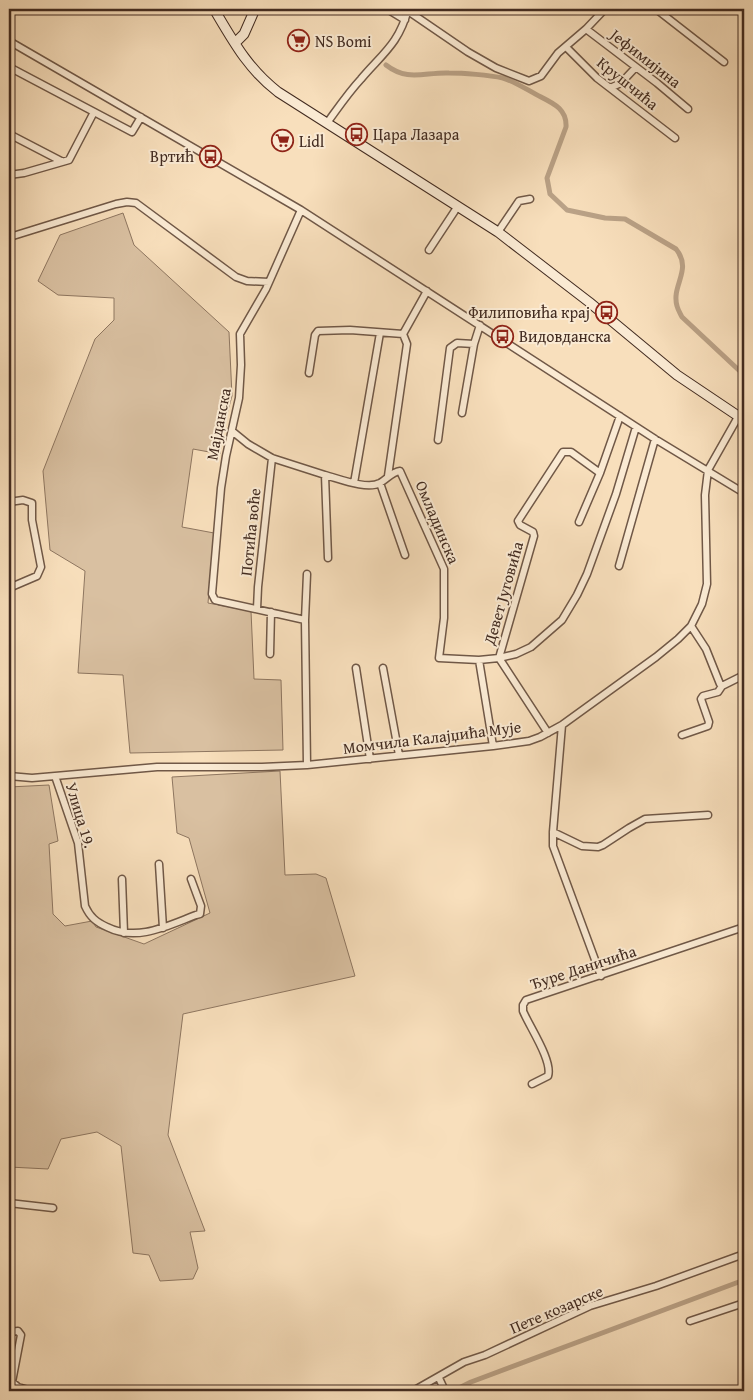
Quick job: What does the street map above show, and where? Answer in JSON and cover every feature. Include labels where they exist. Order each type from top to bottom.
[{"type":"main road","points":[[214,9],[250,66],[264,81],[288,100],[498,232],[589,302],[678,375],[741,418]]},
{"type":"main road","points":[[232,39],[249,20],[255,9]]},
{"type":"street","points":[[388,9],[405,20]]},
{"type":"street","points":[[327,123],[350,92],[391,47],[408,10],[468,52],[496,68],[526,81],[533,81],[541,76],[549,63],[605,9]]},
{"type":"street","points":[[656,9],[724,62]]},
{"type":"street","name":"Јефимијина","points":[[586,29],[688,109]]},
{"type":"street","points":[[9,41],[301,210],[636,427],[744,493]]},
{"type":"street","name":"Крушчића","points":[[566,47],[597,78],[675,138]]},
{"type":"street","points":[[9,67],[132,132],[141,117]]},
{"type":"street","points":[[610,88],[621,82],[636,67]]},
{"type":"street","points":[[9,175],[24,173],[69,160],[94,112]]},
{"type":"street","points":[[9,134],[61,161]]},
{"type":"street","points":[[498,232],[518,201],[530,199]]},
{"type":"street","points":[[9,226],[11,235],[17,236],[116,204],[132,202],[140,205],[236,277],[247,281],[269,282]]},
{"type":"street","points":[[429,250],[458,206]]},
{"type":"street","name":"Мајданска","points":[[301,210],[269,282],[240,334],[239,398],[221,488],[212,594],[219,601],[305,620]]},
{"type":"street","points":[[403,334],[427,291]]},
{"type":"street","points":[[462,413],[474,344],[480,325]]},
{"type":"street","points":[[309,373],[315,335],[318,331],[350,330],[403,334]]},
{"type":"street","points":[[354,483],[380,333]]},
{"type":"street","points":[[232,431],[248,444],[272,458],[354,483],[370,486],[380,482],[388,476],[407,344],[403,334]]},
{"type":"street","points":[[438,440],[450,348],[456,343],[474,344]]},
{"type":"street","points":[[578,522],[600,473],[620,416]]},
{"type":"street","name":"Момчила Калајџића Мује","points":[[9,776],[55,776],[157,767],[307,765],[494,746],[529,740],[548,732],[562,725],[662,653],[691,626],[702,604],[707,584],[705,495],[708,470],[741,418]]},
{"type":"street","name":"Омладинска","points":[[388,476],[397,471],[402,473],[444,567],[444,618],[440,658],[479,660],[499,658],[531,648],[557,625],[568,611],[583,583],[606,523],[636,427]]},
{"type":"street","points":[[619,566],[655,439]]},
{"type":"street","name":"Девет Југовића","points":[[548,732],[499,658],[534,536],[533,532],[519,524],[519,518],[563,452],[570,452],[600,473]]},
{"type":"street","name":"Потића воће","points":[[257,609],[272,458]]},
{"type":"street","points":[[325,475],[328,558]]},
{"type":"street","points":[[380,482],[406,555]]},
{"type":"street","points":[[9,502],[23,500],[32,503],[32,520],[41,567],[39,573],[33,578],[9,588]]},
{"type":"street","points":[[307,574],[305,620],[307,765]]},
{"type":"street","points":[[270,612],[270,654]]},
{"type":"street","points":[[691,626],[706,649],[722,686]]},
{"type":"street","points":[[479,660],[494,746]]},
{"type":"street","points":[[356,668],[370,759]]},
{"type":"street","points":[[383,668],[399,755]]},
{"type":"street","points":[[682,735],[708,726],[709,722],[702,699],[703,696],[718,692],[722,686],[726,686],[744,675]]},
{"type":"street","points":[[562,725],[553,846],[601,976]]},
{"type":"street","name":"Улица 19.","points":[[55,776],[78,843],[84,901],[87,911],[100,924],[124,934],[142,933],[163,928],[200,914],[201,906],[191,879]]},
{"type":"street","points":[[553,832],[582,846],[598,847],[645,819],[708,815]]},
{"type":"street","points":[[159,864],[163,928]]},
{"type":"street","points":[[122,879],[124,934]]},
{"type":"street","name":"Ђуре Даничића","points":[[532,1084],[548,1076],[549,1070],[547,1061],[523,1011],[524,1002],[744,927]]},
{"type":"street","points":[[9,1203],[53,1208]]},
{"type":"street","name":"Пете козарске","points":[[413,1391],[464,1362],[485,1355],[590,1306],[656,1286],[744,1254]]},
{"type":"street","points":[[690,1321],[744,1303]]},
{"type":"street","points":[[9,1332],[18,1331],[20,1335],[12,1382],[18,1387],[32,1391]]},
{"type":"street","points":[[438,1378],[445,1391]]},
{"type":"shaded area","points":[[123,213],[134,245],[229,332],[232,396],[223,428],[220,454],[193,449],[182,527],[214,533],[208,603],[251,611],[254,679],[281,680],[283,750],[130,753],[123,675],[78,673],[85,571],[50,550],[43,471],[95,339],[114,320],[114,298],[58,295],[38,281],[60,235]]},
{"type":"shaded area","points":[[280,771],[285,875],[316,874],[326,878],[355,976],[183,1014],[168,1135],[205,1231],[190,1232],[198,1268],[193,1279],[160,1281],[149,1255],[133,1253],[121,1146],[97,1132],[61,1139],[48,1169],[9,1167],[9,787],[49,785],[58,841],[49,844],[53,914],[65,926],[92,921],[96,927],[144,944],[210,913],[189,838],[177,833],[172,777]]},
{"type":"waterway","points":[[386,65],[409,75],[455,73],[503,78],[551,102],[559,108],[566,121],[566,127],[547,178],[550,194],[567,210],[605,218],[625,219],[676,249],[681,257],[682,264],[676,298],[677,307],[682,317],[744,375]]},
{"type":"waterway","points":[[453,1391],[471,1382],[744,1280]]},
{"type":"place","name":"NS Bomi","points":[[299,41]]},
{"type":"place","name":"Цара Лазара","points":[[357,134]]},
{"type":"place","name":"Lidl","points":[[283,141]]},
{"type":"place","name":"Вртић","points":[[210,156]]},
{"type":"place","name":"Филиповића крај","points":[[606,312]]},
{"type":"place","name":"Видовданска","points":[[503,336]]}]
